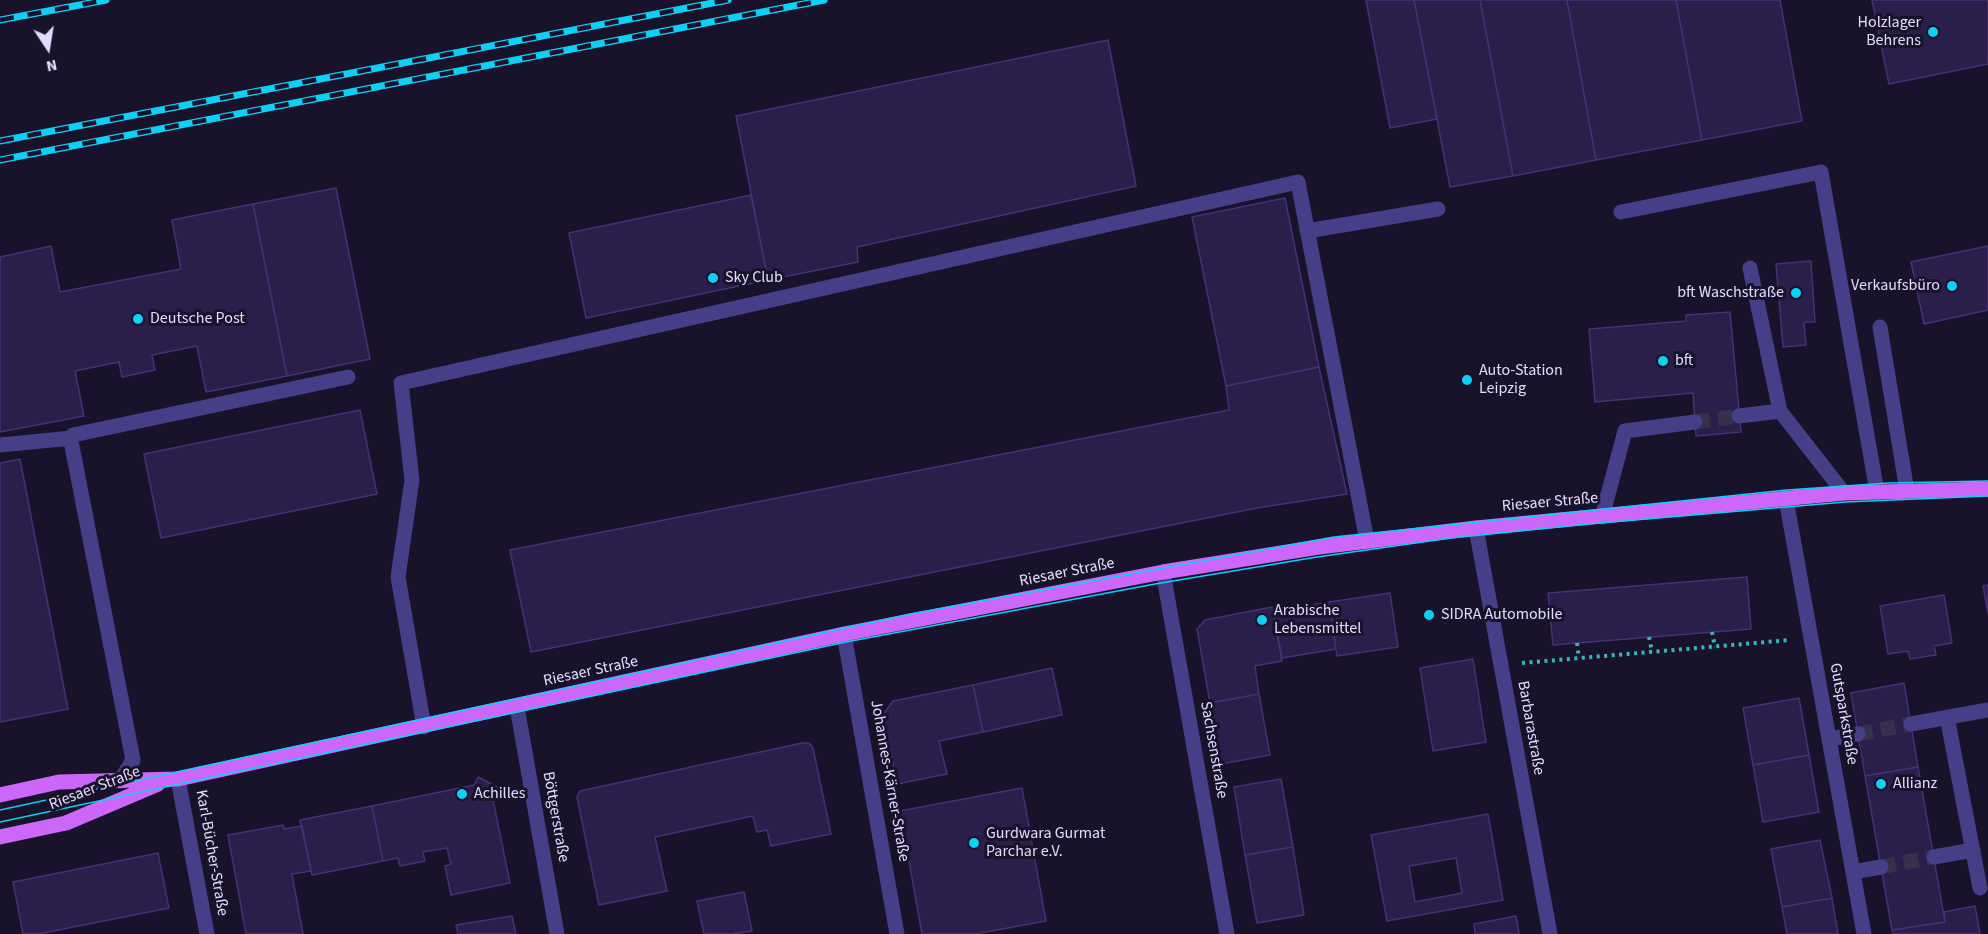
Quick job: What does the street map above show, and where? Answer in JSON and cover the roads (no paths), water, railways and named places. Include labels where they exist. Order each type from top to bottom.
[{"type":"main road","name":"Riesaer Straße","points":[[0,837],[66,823],[172,780],[844,634],[1163,572],[1367,541],[1476,528],[1844,493],[1988,489]]},
{"type":"main road","name":"Riesaer Straße","points":[[0,795],[59,783],[172,780]]},
{"type":"street","points":[[1621,212],[1821,172],[1877,492]]},
{"type":"street","points":[[424,727],[398,577],[412,480],[401,383],[1298,182],[1367,541]]},
{"type":"street","points":[[1307,231],[1438,208]]},
{"type":"street","points":[[1750,268],[1780,411],[1844,493]]},
{"type":"street","points":[[1880,327],[1907,491]]},
{"type":"street","points":[[0,445],[72,438],[73,435],[86,431],[348,377]]},
{"type":"street","points":[[1739,416],[1780,411]]},
{"type":"street","points":[[1602,517],[1625,431],[1695,422]]},
{"type":"street","points":[[72,438],[133,760],[120,781]]},
{"type":"street","name":"Gutsparkstraße","points":[[1786,500],[1864,934]]},
{"type":"street","name":"Barbarastraße","points":[[1476,528],[1550,934]]},
{"type":"street","name":"Sachsenstraße","points":[[1163,572],[1227,934]]},
{"type":"street","name":"Johannes-Kärner-Straße","points":[[844,634],[897,934]]},
{"type":"street","name":"Böttgerstraße","points":[[517,706],[557,934]]},
{"type":"street","points":[[1911,724],[1988,710]]},
{"type":"street","points":[[1947,717],[1980,888]]},
{"type":"street","points":[[1829,739],[1858,734]]},
{"type":"street","name":"Karl-Bücher-Straße","points":[[172,780],[207,934]]},
{"type":"street","points":[[1934,857],[1973,850]]},
{"type":"street","points":[[1853,872],[1881,867]]},
{"type":"tunnel","points":[[1695,422],[1739,416]]},
{"type":"tunnel","points":[[1858,734],[1911,724]]},
{"type":"tunnel","points":[[1881,867],[1934,857]]},
{"type":"tram line","points":[[0,810],[910,614],[1334,537],[1787,490],[1888,483],[1988,481]]},
{"type":"tram line","points":[[0,822],[846,642],[1155,584],[1317,557],[1451,538],[1588,524],[1845,502],[1988,496]]},
{"type":"railway","points":[[0,20],[106,0]]},
{"type":"railway","points":[[0,141],[728,0]]},
{"type":"railway","points":[[0,160],[824,0]]},
{"type":"place","name":"Holzlager Behrens","points":[[1933,32]]},
{"type":"place","name":"Sky Club","points":[[713,278]]},
{"type":"place","name":"Verkaufsbüro","points":[[1952,286]]},
{"type":"place","name":"bft Waschstraße","points":[[1796,293]]},
{"type":"place","name":"Deutsche Post","points":[[138,319]]},
{"type":"place","name":"bft","points":[[1663,361]]},
{"type":"place","name":"Auto-Station Leipzig","points":[[1467,380]]},
{"type":"place","name":"SIDRA Automobile","points":[[1429,615]]},
{"type":"place","name":"Arabische Lebensmittel","points":[[1262,620]]},
{"type":"place","name":"Allianz","points":[[1881,784]]},
{"type":"place","name":"Achilles","points":[[462,794]]},
{"type":"place","name":"Gurdwara Gurmat Parchar e.V.","points":[[974,843]]}]
